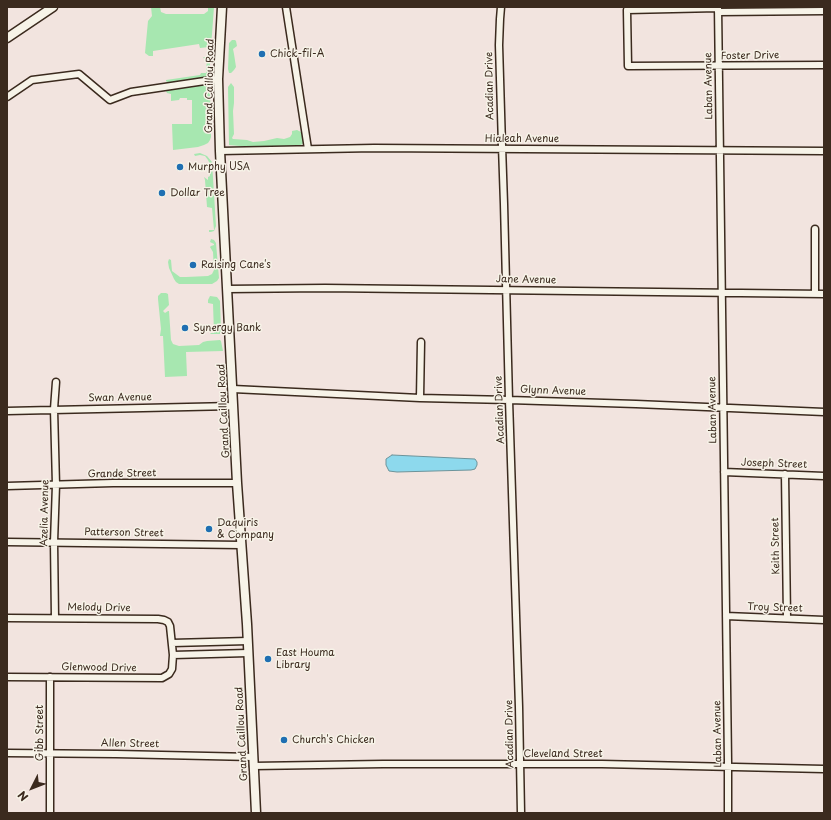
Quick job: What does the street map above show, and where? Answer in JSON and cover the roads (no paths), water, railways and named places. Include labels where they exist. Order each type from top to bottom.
[{"type":"main road","points":[[7,38],[53,7]]},
{"type":"main road","name":"Grand Caillou Road","points":[[222,7],[218,79],[220,150],[237,483],[248,641],[256,813]]},
{"type":"street","points":[[286,7],[308,149]]},
{"type":"street","name":"Acadian Drive","points":[[501,7],[499,45],[522,813]]},
{"type":"street","points":[[718,9],[824,11]]},
{"type":"street","name":"Foster Drive","points":[[718,9],[627,10],[628,66],[824,65]]},
{"type":"street","name":"Laban Avenue","points":[[718,9],[728,813]]},
{"type":"street","points":[[7,97],[32,80],[80,74],[110,100],[131,92],[218,79]]},
{"type":"street","name":"Hialeah Avenue","points":[[220,150],[502,148],[824,151]]},
{"type":"street","points":[[814,294],[815,229]]},
{"type":"street","name":"Jane Avenue","points":[[227,289],[325,288],[824,294]]},
{"type":"street","points":[[420,398],[422,342]]},
{"type":"street","name":"Azelia Avenue","points":[[55,618],[54,542],[56,485],[54,409],[56,382]]},
{"type":"street","name":"Glynn Avenue","points":[[233,389],[420,398],[723,407],[824,412]]},
{"type":"street","name":"Swan Avenue","points":[[7,411],[233,406]]},
{"type":"street","name":"Joseph Street","points":[[724,472],[824,476]]},
{"type":"street","name":"Keith Street","points":[[785,474],[787,618]]},
{"type":"street","name":"Grande Street","points":[[7,486],[121,483],[237,483]]},
{"type":"street","name":"Patterson Street","points":[[7,542],[241,545]]},
{"type":"street","name":"Troy Street","points":[[726,616],[824,620]]},
{"type":"street","name":"Melody Drive","points":[[7,618],[164,620],[168,622],[170,626],[173,655]]},
{"type":"street","points":[[172,643],[248,641]]},
{"type":"street","points":[[173,655],[248,654]]},
{"type":"street","name":"Glenwood Drive","points":[[7,677],[162,678],[169,674],[172,670],[173,655]]},
{"type":"street","name":"Gibb Street","points":[[50,677],[50,813]]},
{"type":"street","name":"Allen Street","points":[[7,753],[253,757]]},
{"type":"street","name":"Cleveland Street","points":[[253,766],[383,764],[602,764],[824,769]]},
{"type":"water","points":[[392,455],[475,459],[477,465],[475,469],[471,470],[397,472],[389,471],[386,465],[386,459]]},
{"type":"place","name":"Chick-fil-A","points":[[262,54]]},
{"type":"place","name":"Murphy USA","points":[[180,167]]},
{"type":"place","name":"Dollar Tree","points":[[162,193]]},
{"type":"place","name":"Raising Cane's","points":[[193,265]]},
{"type":"place","name":"Synergy Bank","points":[[185,328]]},
{"type":"place","name":"Daquiris & Company","points":[[209,529]]},
{"type":"place","name":"East Houma Library","points":[[268,659]]},
{"type":"place","name":"Church's Chicken","points":[[284,740]]}]
